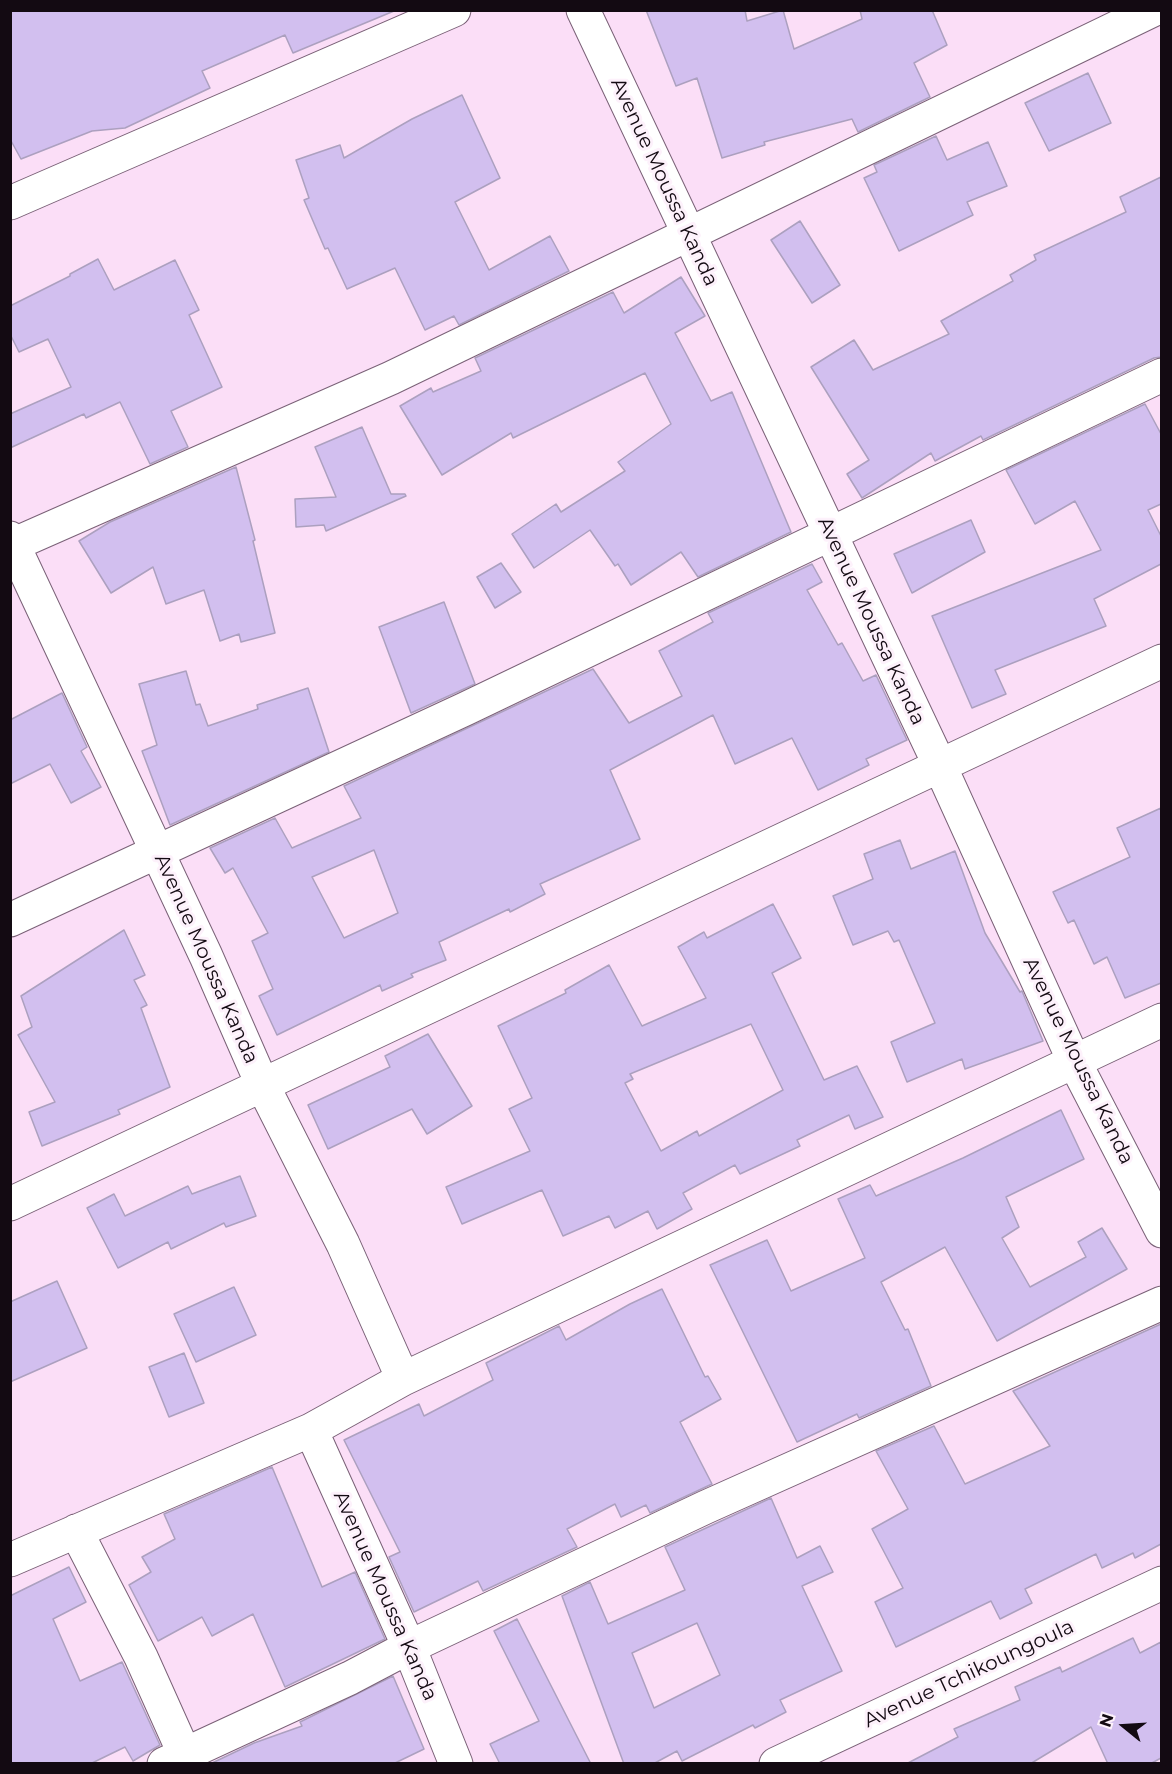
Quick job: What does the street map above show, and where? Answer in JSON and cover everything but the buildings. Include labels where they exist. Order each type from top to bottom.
[{"type":"street","points":[[10,203],[454,10]]},
{"type":"street","name":"Avenue Moussa Kanda","points":[[583,10],[940,766],[1074,1061],[1161,1231]]},
{"type":"street","points":[[12,543],[391,378],[1153,10]]},
{"type":"street","points":[[10,920],[465,709],[1161,375]]},
{"type":"street","name":"Avenue Moussa Kanda","points":[[12,543],[206,956],[262,1084],[343,1244],[403,1379]]},
{"type":"street","points":[[10,1204],[1161,661]]},
{"type":"street","points":[[10,1560],[311,1430],[403,1379],[1161,1020]]},
{"type":"street","points":[[76,1531],[141,1657],[179,1760],[351,1678],[409,1647],[705,1507],[1161,1303]]},
{"type":"street","name":"Avenue Moussa Kanda","points":[[311,1430],[409,1647],[456,1764]]},
{"type":"street","name":"Avenue Tchikoungoula","points":[[776,1764],[1161,1583]]}]
